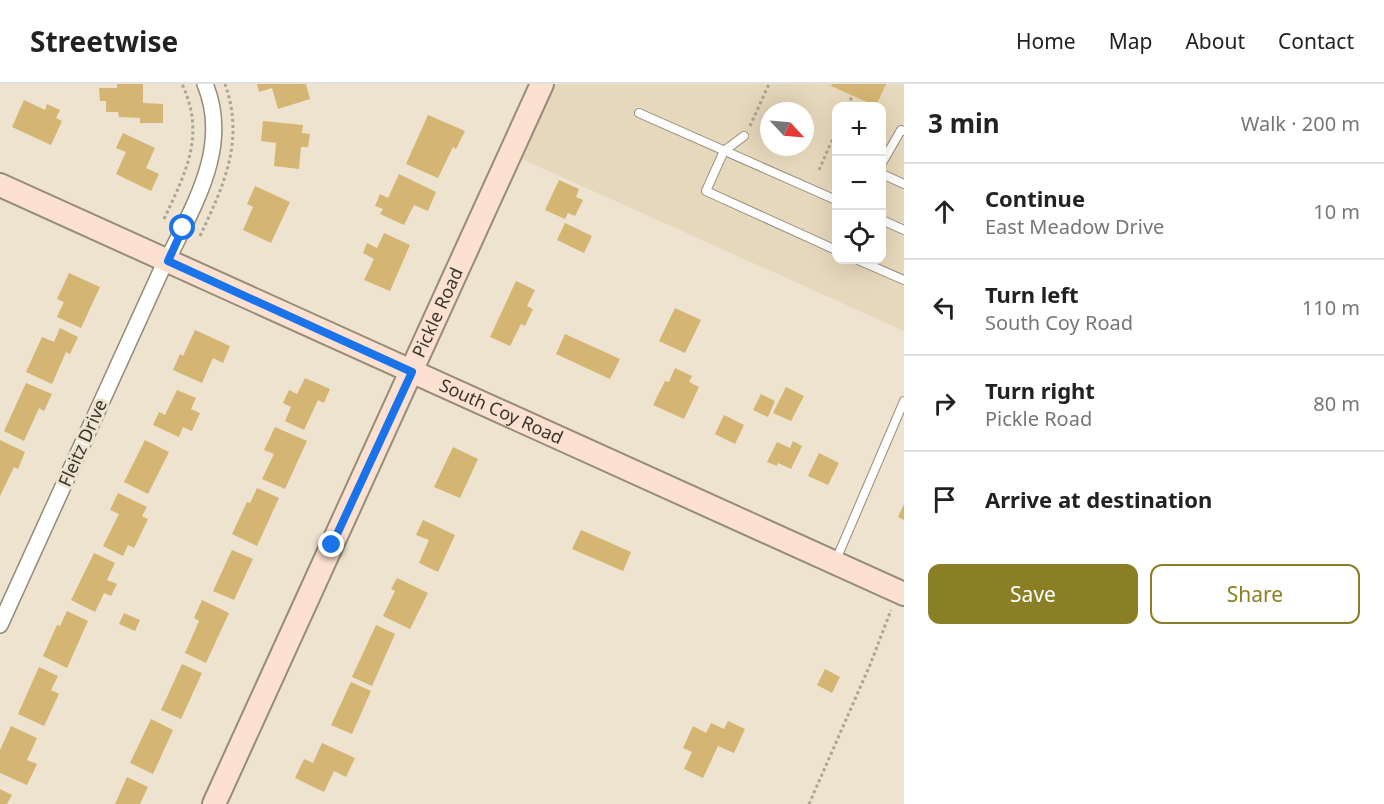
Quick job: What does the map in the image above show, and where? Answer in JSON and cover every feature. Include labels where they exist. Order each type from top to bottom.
[{"type":"street","name":"Fleitz Drive","points":[[0,625],[204,183],[214,146],[215,124],[211,99],[205,84]]},
{"type":"street","name":"Pickle Road","points":[[214,804],[542,84]]},
{"type":"street","name":"South Coy Road","points":[[0,184],[901,593]]},
{"type":"lane","points":[[639,113],[832,198]]},
{"type":"lane","points":[[886,156],[901,130],[904,131]]},
{"type":"lane","points":[[744,136],[724,151],[706,191],[832,248]]},
{"type":"lane","points":[[886,176],[904,184]]},
{"type":"lane","points":[[886,222],[904,230]]},
{"type":"lane","points":[[867,264],[904,280]]},
{"type":"lane","points":[[835,563],[904,401]]},
{"type":"path","points":[[164,219],[185,175],[193,144],[194,125],[182,84]]},
{"type":"path","points":[[744,136],[769,84]]},
{"type":"path","points":[[850,102],[852,96]]},
{"type":"path","points":[[819,170],[832,142]]},
{"type":"path","points":[[809,804],[901,593]]},
{"type":"shaded area","points":[[542,84],[904,84],[904,331],[511,154]]},
{"type":"building","points":[[117,84],[143,84],[143,103],[163,104],[163,123],[140,123],[140,118],[119,117],[118,112],[106,112],[106,101],[100,101],[99,88],[117,88]]},
{"type":"building","points":[[257,84],[306,84],[310,99],[278,109],[272,88],[259,92]]},
{"type":"building","points":[[832,84],[886,84],[878,102],[867,102],[831,86]]},
{"type":"building","points":[[24,100],[45,110],[47,104],[60,110],[56,118],[62,121],[51,145],[12,127]]},
{"type":"building","points":[[428,115],[465,131],[456,149],[453,147],[438,178],[406,164]]},
{"type":"building","points":[[263,121],[303,125],[302,133],[310,134],[308,147],[301,147],[299,169],[274,166],[276,143],[261,141]]},
{"type":"building","points":[[123,133],[155,148],[146,168],[159,174],[151,191],[116,174],[126,152],[116,148]]},
{"type":"building","points":[[399,174],[436,192],[428,211],[414,205],[404,225],[380,214],[383,209],[375,206],[380,194],[388,198]]},
{"type":"building","points":[[559,180],[579,189],[576,197],[583,200],[575,216],[568,213],[565,219],[545,210]]},
{"type":"building","points":[[255,186],[290,202],[271,243],[243,230],[253,207],[247,204]]},
{"type":"building","points":[[565,223],[592,236],[584,253],[557,240]]},
{"type":"building","points":[[384,233],[410,245],[390,291],[364,280],[374,259],[363,253],[367,243],[377,248]]},
{"type":"building","points":[[69,273],[100,287],[81,328],[57,317],[64,302],[57,299]]},
{"type":"building","points":[[516,281],[535,290],[527,306],[533,309],[525,326],[521,324],[510,346],[490,337]]},
{"type":"building","points":[[675,308],[701,320],[685,353],[659,341]]},
{"type":"building","points":[[60,328],[78,337],[70,354],[66,352],[52,384],[26,372],[42,337],[54,342]]},
{"type":"building","points":[[195,330],[230,346],[223,363],[213,358],[202,383],[173,370],[180,354],[183,356]]},
{"type":"building","points":[[565,334],[620,359],[610,379],[556,354]]},
{"type":"building","points":[[675,368],[692,376],[689,382],[699,387],[684,419],[653,405],[665,381],[669,382]]},
{"type":"building","points":[[305,378],[330,389],[324,403],[318,400],[304,430],[285,421],[291,407],[283,403],[289,390],[297,394]]},
{"type":"building","points":[[26,383],[52,394],[44,411],[39,408],[24,441],[4,431]]},
{"type":"building","points":[[786,387],[804,396],[791,421],[773,413]]},
{"type":"building","points":[[177,390],[196,398],[191,409],[200,413],[192,431],[183,427],[179,437],[153,425],[159,412],[165,415]]},
{"type":"building","points":[[761,394],[775,401],[768,417],[753,410]]},
{"type":"building","points":[[724,415],[744,425],[735,444],[715,434]]},
{"type":"building","points":[[275,427],[307,441],[285,489],[262,479],[274,454],[264,450]]},
{"type":"building","points":[[0,440],[25,452],[18,469],[14,467],[0,496]]},
{"type":"building","points":[[145,440],[169,452],[148,494],[124,482]]},
{"type":"building","points":[[793,441],[802,446],[791,469],[778,463],[777,466],[767,462],[777,442],[790,448]]},
{"type":"building","points":[[453,447],[478,459],[460,498],[434,487]]},
{"type":"building","points":[[819,453],[839,463],[828,485],[808,476]]},
{"type":"building","points":[[257,488],[279,498],[257,546],[232,534],[247,502],[250,503]]},
{"type":"building","points":[[118,493],[147,507],[142,516],[148,519],[134,548],[128,545],[123,556],[103,546],[119,514],[110,510]]},
{"type":"building","points":[[904,504],[904,520],[898,517]]},
{"type":"building","points":[[423,520],[455,535],[438,572],[419,563],[429,540],[416,535]]},
{"type":"building","points":[[581,530],[631,552],[623,571],[572,549]]},
{"type":"building","points":[[232,550],[253,559],[234,600],[213,591]]},
{"type":"building","points":[[94,553],[115,563],[107,580],[117,584],[111,596],[104,593],[95,612],[71,600]]},
{"type":"building","points":[[397,578],[428,593],[410,629],[383,616],[395,591],[391,589]]},
{"type":"building","points":[[202,600],[229,613],[206,663],[185,653],[199,621],[194,618]]},
{"type":"building","points":[[67,611],[88,621],[67,668],[43,656],[57,625],[60,626]]},
{"type":"building","points":[[124,613],[140,620],[135,631],[119,624]]},
{"type":"building","points":[[376,625],[395,634],[372,686],[352,677]]},
{"type":"building","points":[[182,664],[202,673],[181,719],[161,710]]},
{"type":"building","points":[[39,667],[58,676],[51,690],[59,694],[44,726],[18,714]]},
{"type":"building","points":[[825,669],[840,677],[832,693],[817,685]]},
{"type":"building","points":[[351,682],[371,691],[352,734],[331,725]]},
{"type":"building","points":[[151,719],[173,730],[153,774],[130,763]]},
{"type":"building","points":[[728,721],[745,729],[734,753],[718,746],[703,778],[684,769],[692,752],[683,748],[693,726],[706,733],[711,723],[724,729]]},
{"type":"building","points":[[11,726],[37,738],[27,760],[37,764],[27,785],[0,773],[0,750]]},
{"type":"building","points":[[322,743],[355,758],[346,777],[334,771],[324,792],[295,778],[304,759],[313,763]]},
{"type":"building","points":[[127,777],[148,787],[140,804],[115,804]]},
{"type":"building","points":[[0,789],[12,795],[7,804],[0,804]]},
{"type":"route","points":[[183,228],[168,261],[412,372],[332,545]]}]
